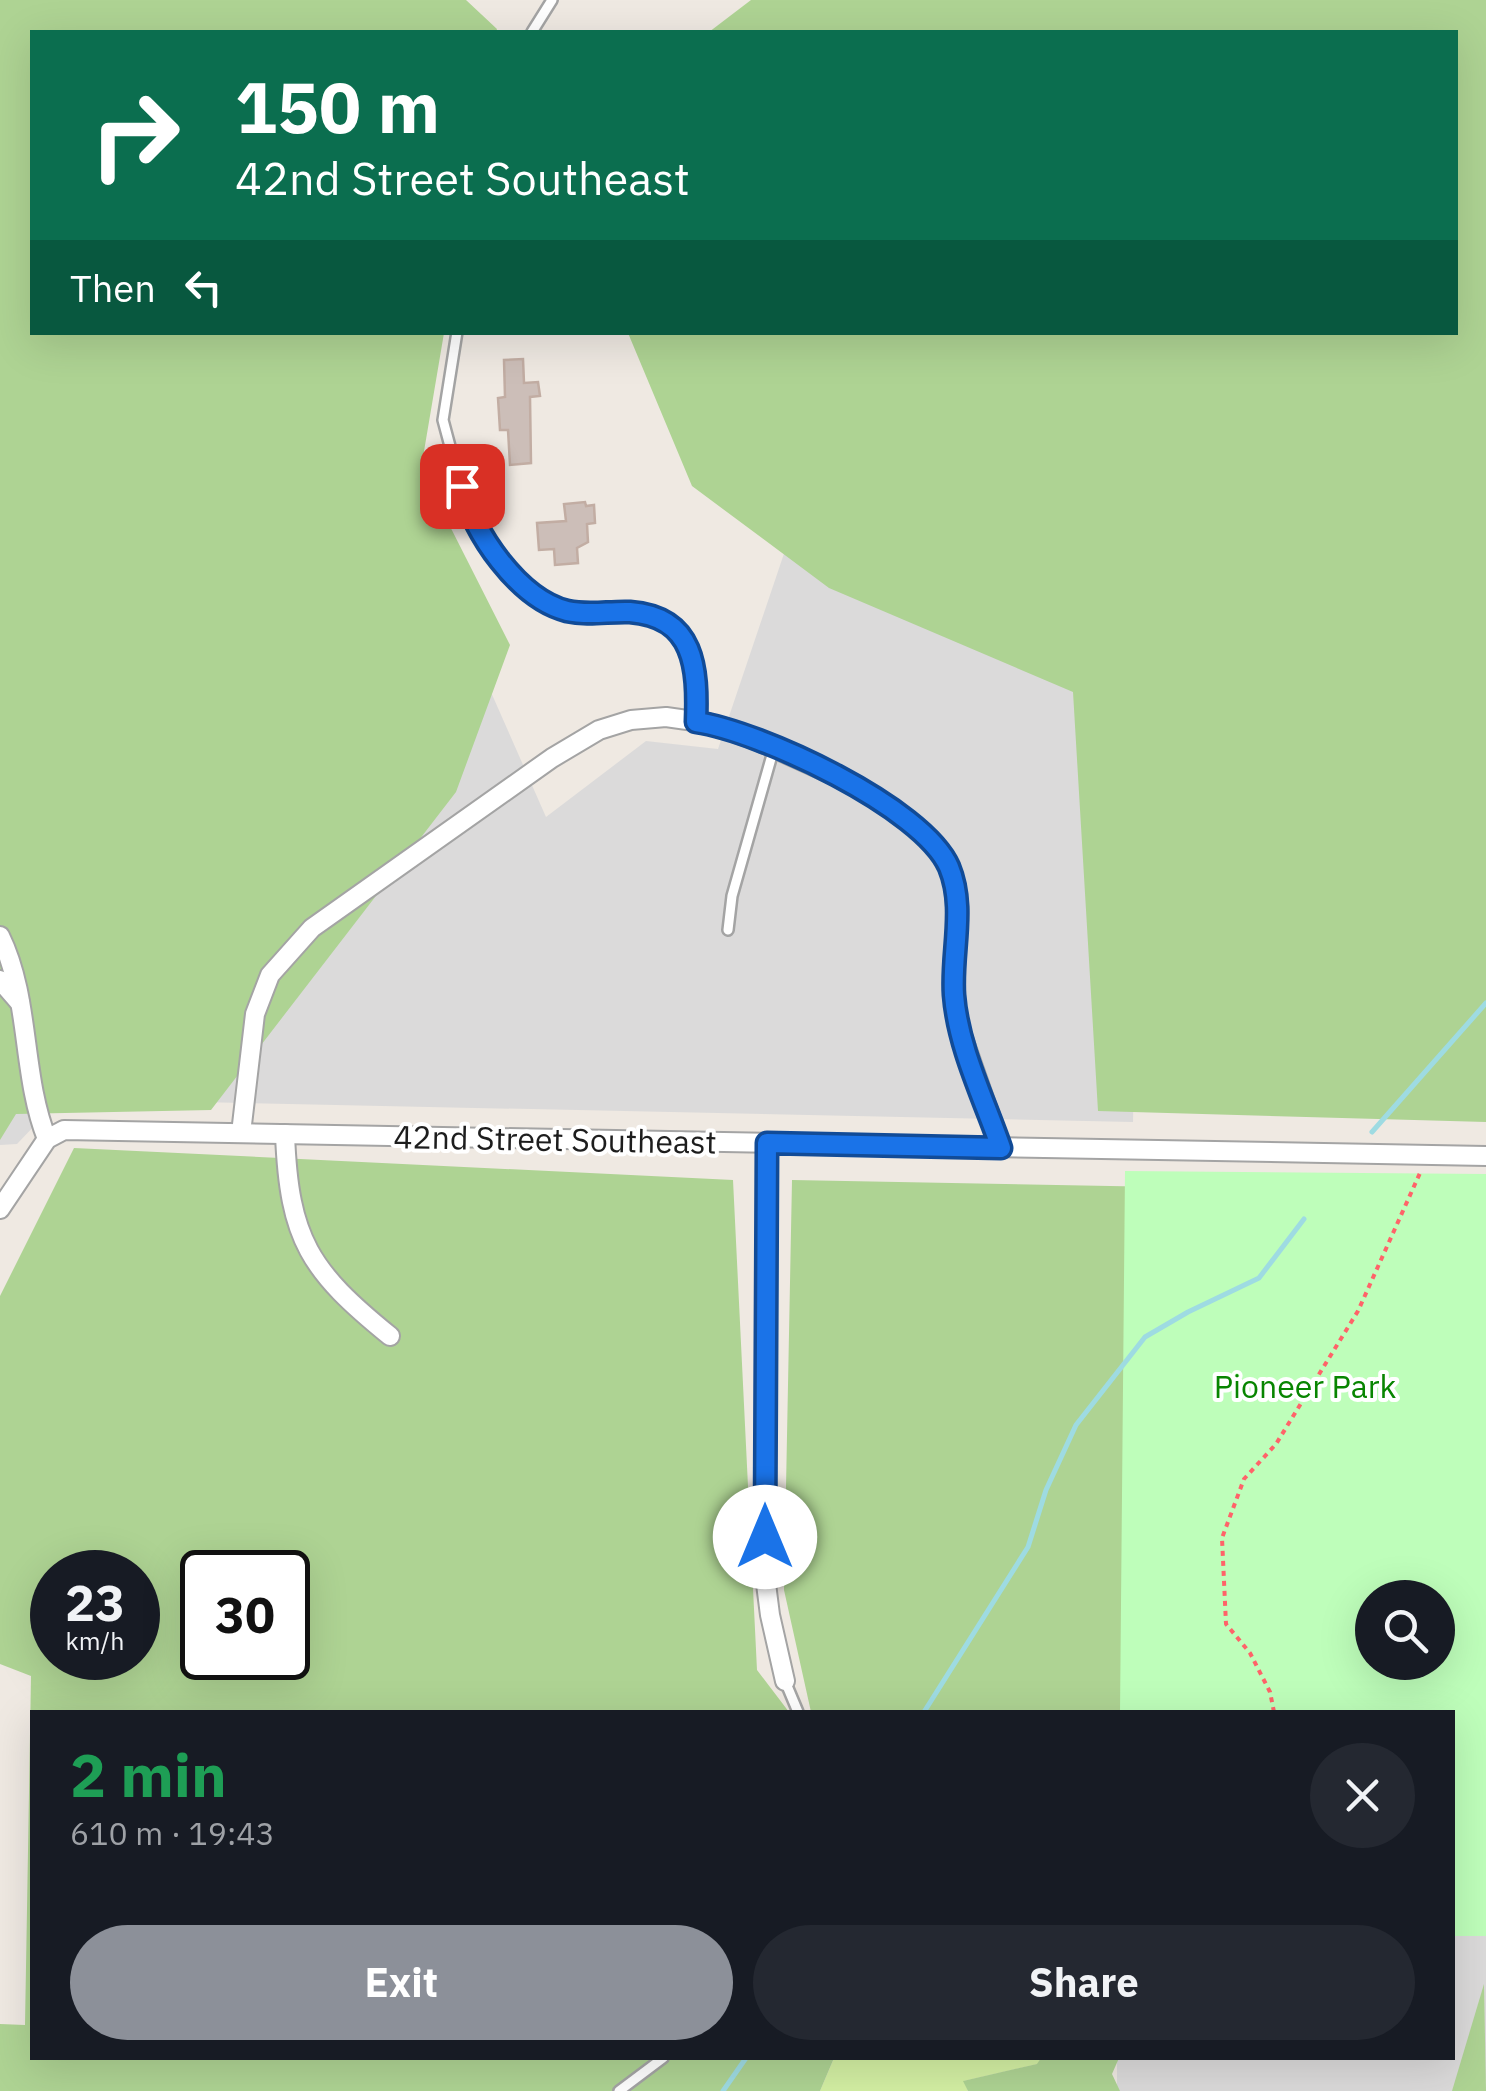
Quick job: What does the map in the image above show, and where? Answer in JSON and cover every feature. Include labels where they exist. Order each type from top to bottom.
[{"type":"street","points":[[696,722],[697,689]]},
{"type":"street","points":[[241,1133],[255,1014],[270,976],[312,928],[552,758],[599,730],[631,720],[666,717],[696,722],[774,748],[849,782],[912,823],[934,843],[949,866],[958,902],[954,994],[959,1027],[1001,1148]]},
{"type":"street","points":[[0,936],[16,978],[38,1117],[47,1139],[0,1209]]},
{"type":"street","points":[[0,980],[20,1003]]},
{"type":"street","name":"42nd Street Southeast","points":[[47,1139],[64,1130],[1486,1156]]},
{"type":"street","points":[[285,1134],[288,1184],[305,1243],[320,1272],[343,1298],[390,1336]]},
{"type":"street","points":[[767,1143],[765,1576],[785,1681]]},
{"type":"lane","points":[[533,30],[552,0]]},
{"type":"lane","points":[[456,335],[444,420],[467,510],[492,549],[532,596],[566,611],[602,615],[628,612],[657,617],[678,629],[692,659],[697,689]]},
{"type":"lane","points":[[728,930],[732,896],[774,748]]},
{"type":"lane","points":[[785,1681],[797,1710]]},
{"type":"lane","points":[[619,2091],[661,2060]]},
{"type":"path","points":[[1274,1710],[1270,1692],[1250,1653],[1226,1624],[1222,1538],[1244,1479],[1276,1444],[1358,1310],[1428,1155]]},
{"type":"shaded area","points":[[821,444],[1147,458],[1133,1122],[60,1099],[17,1144],[0,1145],[0,539],[404,495],[546,817],[646,741],[718,749]]},
{"type":"shaded area","points":[[1455,1936],[1486,1936],[1486,2091],[1117,2091],[1117,2060],[1455,2060]]},
{"type":"green space","points":[[0,0],[466,0],[497,30],[30,30],[30,335],[444,335],[421,469],[510,645],[456,792],[211,1110],[16,1114],[0,1140]]},
{"type":"green space","points":[[751,0],[1486,0],[1486,1122],[1098,1111],[1073,692],[829,588],[692,486],[629,335],[1458,335],[1458,30],[712,30]]},
{"type":"green space","points":[[74,1148],[733,1180],[757,1670],[787,1710],[30,1710],[31,1680],[160,1680],[160,1550],[30,1550],[30,1676],[0,1664],[0,1296]]},
{"type":"green space","name":"Pioneer Park","points":[[1125,1171],[1486,1174],[1486,1936],[1455,1936],[1455,1710],[1120,1710]]},
{"type":"green space","points":[[792,1180],[1486,1193],[1486,1935],[1455,1936],[1455,1710],[811,1710],[784,1590]]},
{"type":"green space","points":[[30,1734],[30,2060],[833,2060],[820,2091],[0,2091],[0,2024],[25,2025]]},
{"type":"green space","points":[[1484,1984],[1486,2091],[1452,2091]]},
{"type":"green space","points":[[833,2060],[1040,2060],[1038,2064],[964,2081],[968,2091],[820,2091]]},
{"type":"green space","points":[[1040,2060],[1118,2060],[1112,2074],[1120,2091],[968,2091],[963,2081],[1037,2064]]},
{"type":"building","points":[[523,359],[524,383],[538,382],[540,396],[530,397],[531,463],[510,465],[508,430],[500,430],[498,398],[505,397],[504,360]]},
{"type":"building","points":[[585,502],[586,506],[594,505],[595,523],[587,524],[588,542],[577,548],[578,563],[555,565],[554,549],[539,550],[537,523],[566,521],[564,504]]},
{"type":"waterway","points":[[1372,1132],[1486,1003]]},
{"type":"waterway","points":[[925,1710],[1028,1547],[1046,1490],[1076,1425],[1145,1337],[1259,1278],[1304,1219]]},
{"type":"waterway","points":[[723,2091],[745,2060]]},
{"type":"route","points":[[462,486],[467,510],[492,549],[532,596],[566,611],[602,615],[628,612],[657,617],[678,629],[692,659],[697,689],[696,722],[758,741],[849,782],[912,823],[934,843],[949,866],[958,902],[954,994],[959,1027],[1001,1148],[767,1143],[765,1537]]}]
